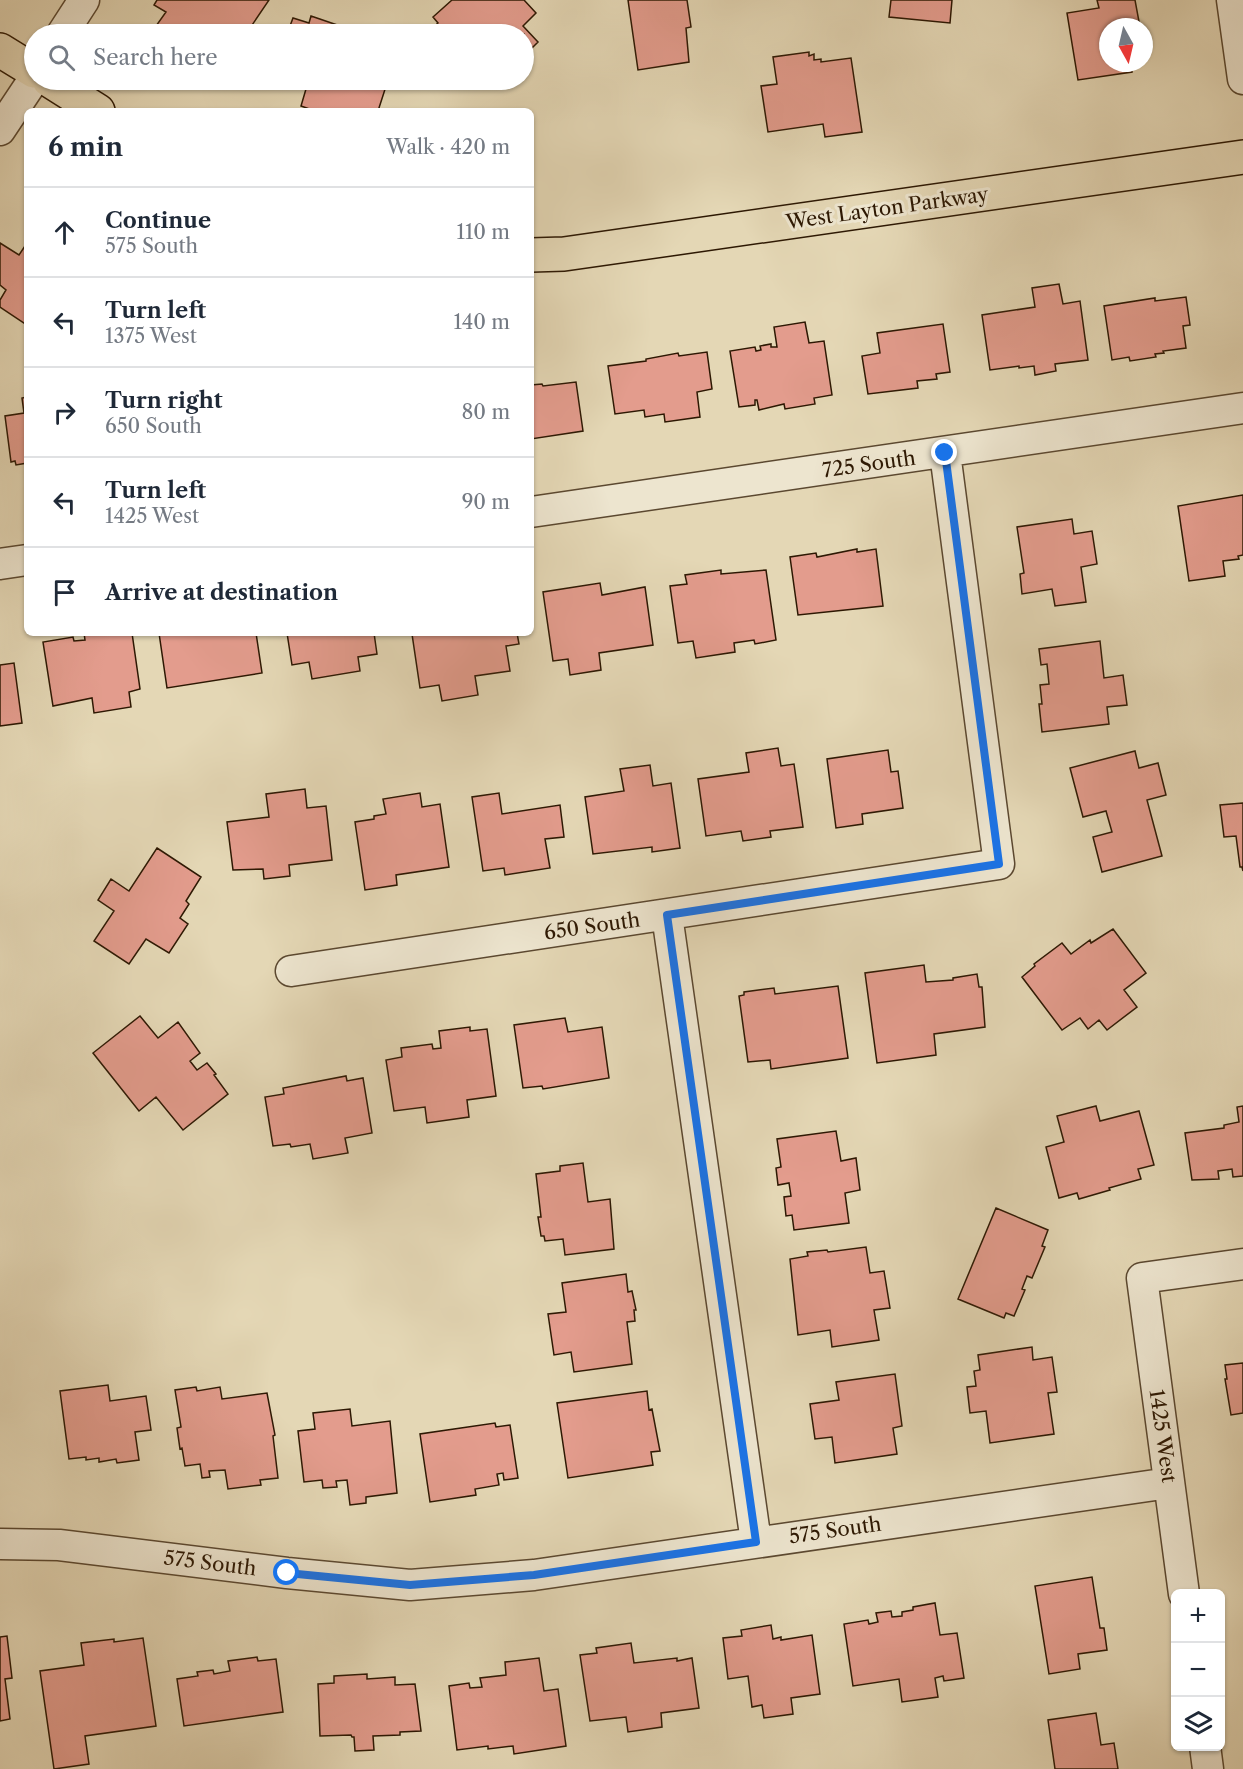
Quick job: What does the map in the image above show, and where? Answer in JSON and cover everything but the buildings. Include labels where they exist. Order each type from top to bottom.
[{"type":"main road","points":[[0,50],[24,65]]},
{"type":"main road","points":[[65,90],[93,108]]},
{"type":"main road","name":"West Layton Parkway","points":[[534,255],[564,254],[1243,157]]},
{"type":"street","points":[[68,24],[84,0]]},
{"type":"street","points":[[1232,0],[1243,79]]},
{"type":"street","points":[[0,130],[27,90]]},
{"type":"street","name":"725 South","points":[[534,512],[1243,408]]},
{"type":"street","name":"650 South","points":[[291,971],[999,864],[945,453]]},
{"type":"street","points":[[0,564],[24,560]]},
{"type":"street","points":[[667,915],[756,1542]]},
{"type":"street","name":"1425 West","points":[[1183,1589],[1142,1278],[1243,1264]]},
{"type":"street","name":"575 South","points":[[0,1544],[59,1545],[410,1585],[534,1575],[1169,1483]]},
{"type":"street","points":[[1206,1751],[1208,1769]]},
{"type":"route","points":[[287,1573],[410,1585],[534,1575],[756,1542],[667,915],[999,864],[945,453]]}]
